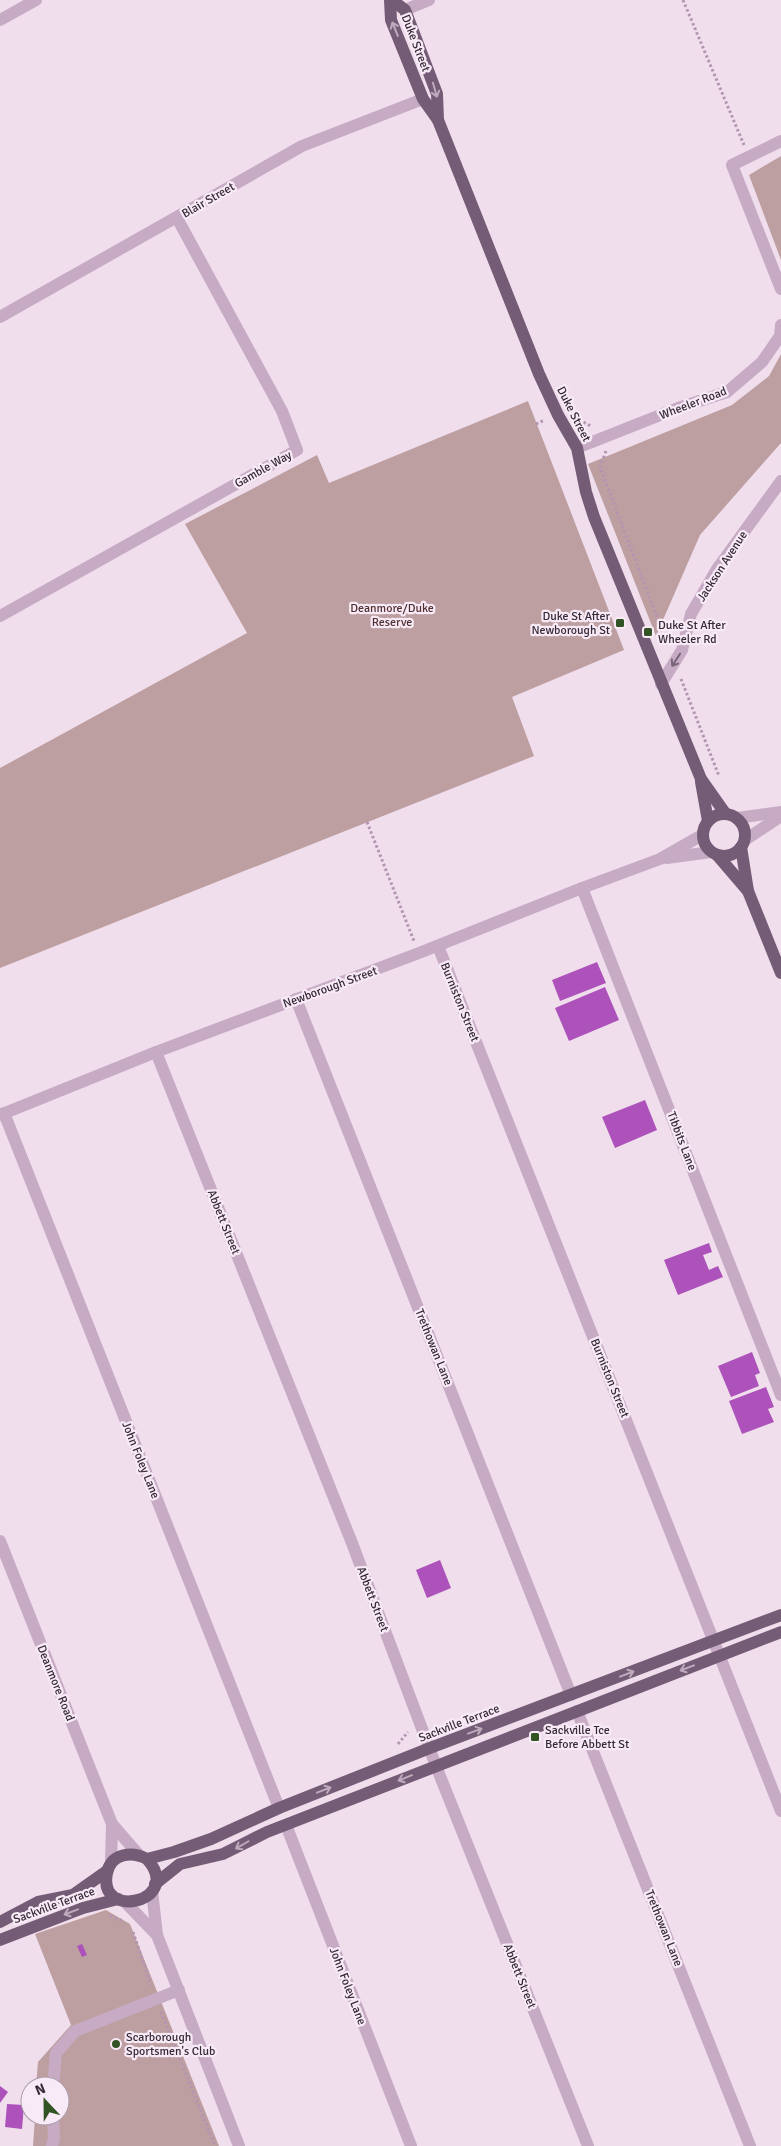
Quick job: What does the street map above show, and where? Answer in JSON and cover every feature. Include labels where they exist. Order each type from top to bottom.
[{"type":"main road","name":"Duke Street","points":[[391,0],[405,10],[437,94],[438,120]]},
{"type":"main road","name":"Duke Street","points":[[391,0],[391,20],[423,99],[438,120],[539,374],[558,415],[577,448],[586,492],[594,517],[700,779],[708,821]]},
{"type":"main road","name":"Duke Street","points":[[700,779],[725,813]]},
{"type":"main road","points":[[748,891],[703,842],[702,834],[708,821],[716,815],[725,813],[737,818],[743,826],[748,891],[781,973]]},
{"type":"main road","points":[[714,854],[732,854],[743,844]]},
{"type":"main road","name":"Sackville Terrace","points":[[0,1922],[38,1902],[73,1894],[123,1854],[143,1857],[174,1852],[211,1839],[278,1808],[430,1748],[571,1696],[781,1614]]},
{"type":"main road","name":"Sackville Terrace","points":[[0,1940],[83,1908],[121,1900],[140,1901],[180,1864],[223,1854],[267,1832],[781,1632]]},
{"type":"main road","points":[[143,1857],[155,1870],[154,1888]]},
{"type":"main road","name":"Sackville Terrace","points":[[109,1867],[108,1887],[121,1900]]},
{"type":"street","points":[[0,20],[36,0]]},
{"type":"street","points":[[405,10],[429,0]]},
{"type":"street","name":"Blair Street","points":[[0,316],[178,218],[302,146],[423,99]]},
{"type":"street","points":[[781,140],[732,165],[781,289]]},
{"type":"street","name":"Gamble Way","points":[[0,616],[298,450],[282,411],[178,218]]},
{"type":"street","name":"Wheeler Road","points":[[577,448],[678,408],[727,392],[762,362],[780,336],[781,325]]},
{"type":"street","name":"Jackson Avenue","points":[[660,684],[682,650],[691,614],[717,569],[781,481]]},
{"type":"street","points":[[737,818],[781,812]]},
{"type":"street","points":[[743,844],[781,816]]},
{"type":"street","name":"Newborough Street","points":[[2,1114],[156,1052],[438,946],[660,859],[702,834]]},
{"type":"street","name":"Newborough Street","points":[[660,859],[714,854]]},
{"type":"street","name":"Tibbits Lane","points":[[582,888],[781,1395]]},
{"type":"street","name":"Burniston Street","points":[[438,946],[781,1811]]},
{"type":"street","name":"Trethowan Lane","points":[[296,999],[571,1696]]},
{"type":"street","name":"Abbett Street","points":[[156,1052],[352,1543],[436,1766],[588,2146]]},
{"type":"street","name":"John Foley Lane","points":[[2,1114],[278,1808]]},
{"type":"street","name":"Deanmore Road","points":[[0,1541],[112,1824],[143,1857]]},
{"type":"street","name":"Trethowan Lane","points":[[577,1711],[750,2146]]},
{"type":"street","name":"Deanmore Road","points":[[109,1867],[112,1824]]},
{"type":"street","name":"John Foley Lane","points":[[286,1825],[411,2146]]},
{"type":"street","points":[[154,1888],[157,1935],[240,2146]]},
{"type":"street","points":[[121,1900],[157,1935]]},
{"type":"street","points":[[54,2076],[56,2053],[75,2031],[179,1990]]},
{"type":"street","points":[[52,2146],[53,2126]]},
{"type":"path","points":[[683,0],[749,157]]},
{"type":"path","points":[[536,424],[572,410],[581,423],[598,429],[606,451],[600,467],[720,781]]},
{"type":"path","points":[[367,822],[419,953]]},
{"type":"green space","points":[[781,156],[781,260],[749,175]]},
{"type":"green space","points":[[781,354],[781,443],[700,535],[656,636],[588,464],[732,405],[769,376]]},
{"type":"green space","name":"Deanmore/Duke Reserve","points":[[528,401],[624,650],[512,697],[534,756],[0,968],[0,768],[247,633],[185,524],[317,455],[329,483]]},
{"type":"green space","name":"Scarborough Sportsmen's Club","points":[[106,1910],[130,1924],[219,2146],[33,2146],[34,2126],[70,2126],[70,2076],[37,2076],[38,2062],[71,2025],[35,1934]]},
{"type":"building","points":[[597,962],[606,983],[560,1001],[552,980]]},
{"type":"building","points":[[605,987],[619,1020],[569,1041],[555,1008]]},
{"type":"building","points":[[645,1100],[657,1130],[615,1148],[602,1117]]},
{"type":"building","points":[[709,1243],[712,1252],[703,1255],[709,1270],[718,1266],[723,1277],[678,1295],[664,1260]]},
{"type":"building","points":[[752,1352],[760,1373],[755,1375],[759,1386],[731,1397],[718,1366]]},
{"type":"building","points":[[766,1387],[774,1407],[768,1409],[774,1422],[742,1434],[729,1401]]},
{"type":"building","points":[[440,1560],[451,1588],[427,1598],[416,1570]]},
{"type":"building","points":[[82,1944],[87,1955],[82,1957],[77,1946]]},
{"type":"building","points":[[0,2086],[8,2092],[0,2103]]},
{"type":"building","points":[[7,2104],[20,2105],[20,2126],[22,2126],[22,2129],[5,2127]]},
{"type":"place","name":"Duke St After Newborough St","points":[[620,623]]},
{"type":"place","name":"Duke St After Wheeler Rd","points":[[648,632]]},
{"type":"place","name":"Sackville Tce Before Abbett St","points":[[535,1737]]},
{"type":"place","name":"Scarborough Sportsmen's Club","points":[[116,2044]]}]
